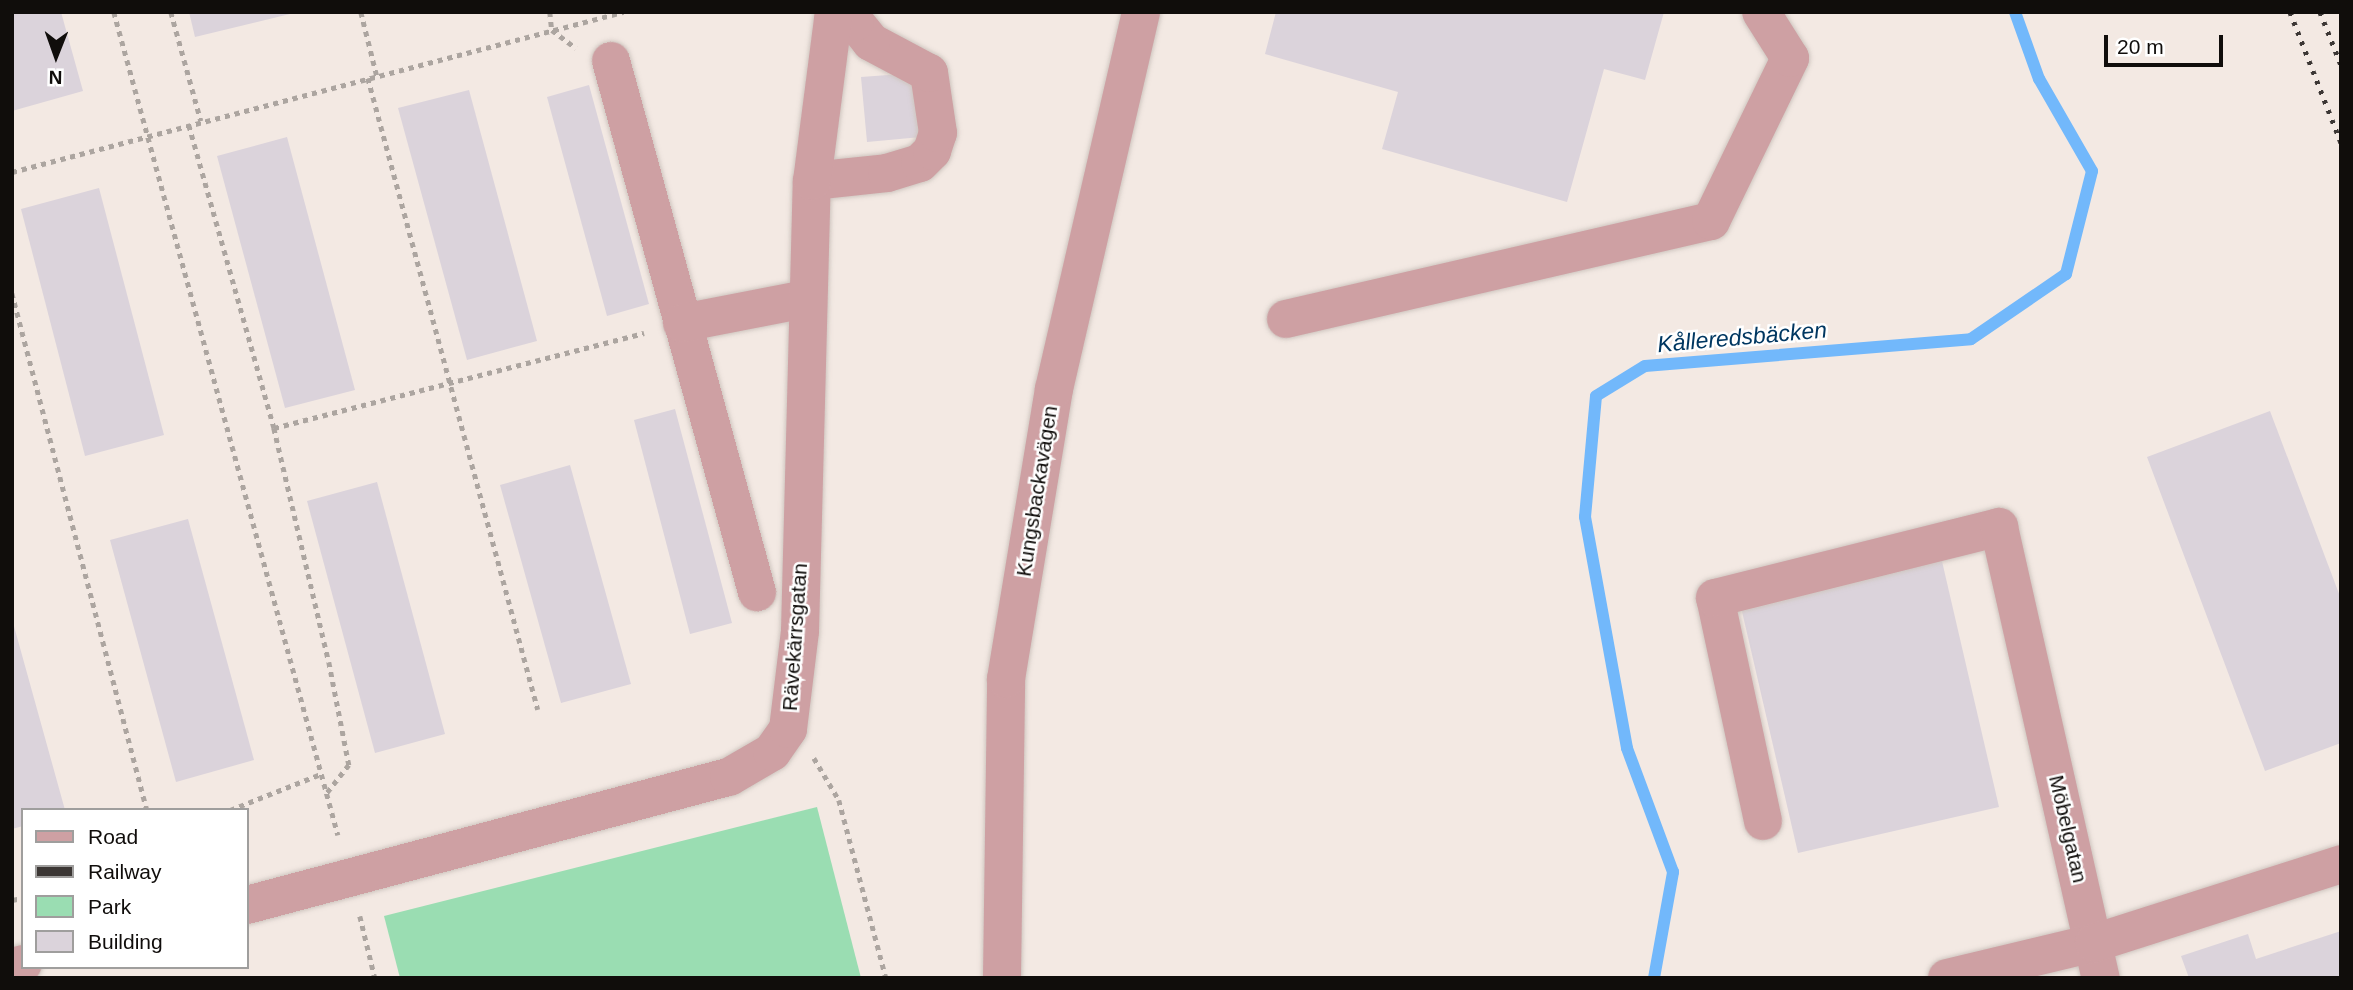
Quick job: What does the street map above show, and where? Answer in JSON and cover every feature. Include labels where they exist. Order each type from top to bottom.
[{"type":"street","name":"Kungsbackavägen","points":[[1002,978],[1006,679],[1054,389],[1141,12]]},
{"type":"street","points":[[1286,319],[1712,221],[1790,58],[1760,12]]},
{"type":"street","points":[[812,181],[887,173],[920,163],[932,151],[938,133],[929,73],[871,42],[855,22],[833,16]]},
{"type":"street","name":"Rävekärrsgatan","points":[[248,905],[729,777],[772,752],[788,729],[800,631],[806,299],[812,181],[833,16]]},
{"type":"street","points":[[611,61],[757,592]]},
{"type":"street","points":[[682,323],[806,299]]},
{"type":"street","name":"Möbelgatan","points":[[1763,821],[1715,598],[1999,527],[2097,960]]},
{"type":"street","points":[[1947,978],[2097,960],[2341,864]]},
{"type":"path","points":[[114,12],[338,835]]},
{"type":"path","points":[[171,12],[201,121]]},
{"type":"path","points":[[361,12],[377,76]]},
{"type":"path","points":[[12,172],[623,12]]},
{"type":"path","points":[[368,78],[538,710]]},
{"type":"path","points":[[189,125],[274,428],[349,765],[327,794]]},
{"type":"path","points":[[12,293],[146,808]]},
{"type":"path","points":[[274,428],[682,323]]},
{"type":"path","points":[[788,729],[816,759],[839,800],[886,978]]},
{"type":"path","points":[[235,808],[321,774]]},
{"type":"path","points":[[358,909],[375,978]]},
{"type":"green space","points":[[817,807],[861,978],[400,978],[384,916]]},
{"type":"building","points":[[12,12],[61,12],[83,91],[12,111]]},
{"type":"building","points":[[189,12],[294,12],[294,13],[195,37]]},
{"type":"building","points":[[1276,12],[1664,12],[1645,80],[1604,69],[1567,202],[1382,149],[1398,92],[1265,54]]},
{"type":"building","points":[[915,73],[921,137],[867,142],[861,77]]},
{"type":"building","points":[[589,85],[649,304],[607,316],[547,97]]},
{"type":"building","points":[[469,90],[537,341],[467,360],[398,108]]},
{"type":"building","points":[[287,137],[355,390],[285,408],[217,156]]},
{"type":"building","points":[[99,188],[164,435],[85,456],[21,209]]},
{"type":"building","points":[[675,409],[732,623],[690,634],[634,420]]},
{"type":"building","points":[[2270,411],[2341,599],[2341,743],[2265,771],[2147,457]]},
{"type":"building","points":[[570,465],[631,684],[561,703],[500,485]]},
{"type":"building","points":[[377,482],[445,734],[375,753],[307,501]]},
{"type":"building","points":[[188,519],[254,760],[176,782],[110,540]]},
{"type":"building","points":[[1941,557],[1999,807],[1798,853],[1740,603]]},
{"type":"building","points":[[12,619],[64,808],[21,808],[21,827],[12,829]]},
{"type":"building","points":[[2341,931],[2341,978],[2189,978],[2181,956],[2248,934],[2256,959]]},
{"type":"waterway","name":"Kålleredsbäcken","points":[[1654,978],[1673,872],[1627,748],[1585,517],[1596,396],[1645,366],[1971,339],[2066,274],[2092,171],[2039,79],[2015,12]]},
{"type":"railway","points":[[2290,12],[2341,143]]},
{"type":"railway","points":[[2320,12],[2341,65]]}]
